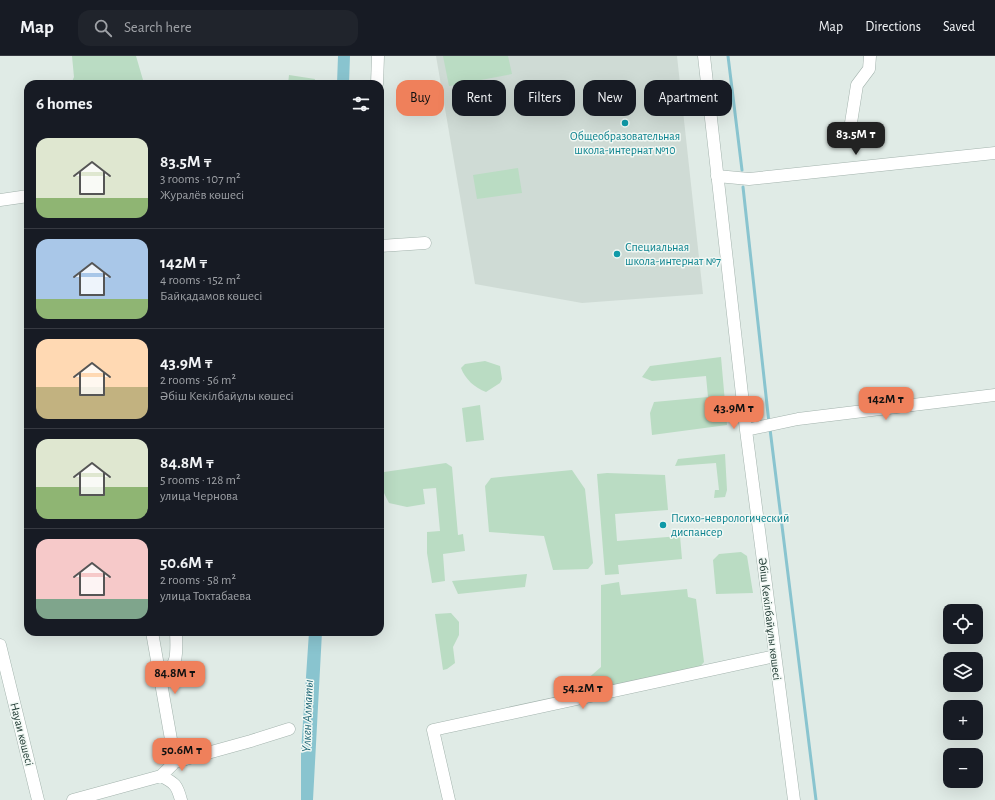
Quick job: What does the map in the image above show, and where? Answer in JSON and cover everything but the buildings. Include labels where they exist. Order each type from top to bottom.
[{"type":"street","points":[[377,80],[378,56]]},
{"type":"street","name":"Әбіш Кекілбайұлы көшесі","points":[[704,56],[746,430],[774,656],[794,800]]},
{"type":"street","points":[[850,129],[857,85],[869,69],[870,56]]},
{"type":"street","points":[[717,176],[749,179],[995,153]]},
{"type":"street","points":[[0,200],[24,197]]},
{"type":"street","points":[[384,246],[424,243]]},
{"type":"street","points":[[746,430],[798,419],[995,395]]},
{"type":"street","points":[[153,636],[175,762]]},
{"type":"street","points":[[161,681],[175,662],[177,653],[176,636]]},
{"type":"street","name":"Науаи көшесі","points":[[0,645],[38,800]]},
{"type":"street","points":[[449,800],[432,730],[774,656]]},
{"type":"street","points":[[73,800],[162,776],[175,762],[289,729]]},
{"type":"street","points":[[162,776],[173,782],[178,788],[181,800]]},
{"type":"shaded area","points":[[436,56],[677,56],[680,80],[644,80],[644,116],[684,116],[703,294],[582,303],[475,284],[444,103],[444,80],[440,80]]},
{"type":"green space","points":[[72,56],[136,56],[143,80],[73,80],[74,77]]},
{"type":"green space","points":[[443,56],[508,56],[512,74],[480,80],[452,80],[452,85],[449,86]]},
{"type":"green space","points":[[289,75],[315,79],[315,80],[288,80]]},
{"type":"green space","points":[[518,168],[522,193],[477,199],[473,175]]},
{"type":"green space","points":[[721,357],[727,425],[652,435],[650,413],[654,402],[708,397],[706,376],[652,381],[642,377],[650,366]]},
{"type":"green space","points":[[485,361],[500,366],[502,379],[500,383],[486,392],[471,383],[461,368],[465,364]]},
{"type":"green space","points":[[480,405],[484,440],[466,442],[462,408]]},
{"type":"green space","points":[[725,454],[727,490],[725,497],[714,498],[715,490],[719,490],[716,463],[675,466],[678,459]]},
{"type":"green space","points":[[446,463],[452,467],[458,535],[463,534],[465,551],[443,554],[445,581],[432,583],[427,553],[427,532],[440,531],[436,488],[423,489],[425,504],[407,507],[389,503],[384,493],[384,472]]},
{"type":"green space","points":[[572,470],[585,489],[593,563],[588,569],[553,570],[544,536],[489,532],[485,486],[491,478]]},
{"type":"green space","points":[[597,474],[665,475],[668,510],[615,514],[617,541],[680,536],[682,559],[618,565],[619,574],[605,575]]},
{"type":"green space","points":[[741,552],[747,556],[753,593],[716,594],[713,560],[719,554]]},
{"type":"green space","points":[[527,574],[525,587],[458,594],[452,581]]},
{"type":"green space","points":[[619,582],[621,595],[687,589],[688,597],[696,599],[704,662],[698,669],[583,693],[585,681],[601,667],[601,585]]},
{"type":"green space","points":[[451,613],[459,622],[459,635],[453,647],[455,663],[443,670],[435,614]]},
{"type":"water","points":[[338,56],[350,56],[349,80],[337,80]]},
{"type":"water","name":"Үлкен Алматы","points":[[309,636],[322,636],[313,800],[301,800],[301,752]]},
{"type":"waterway","points":[[728,56],[742,170]]},
{"type":"waterway","points":[[743,187],[769,423]]},
{"type":"waterway","points":[[770,429],[816,800]]},
{"type":"place","name":"Общеобразовательная школа-интернат №10","points":[[625,123]]},
{"type":"place","name":"Специальная школа-интернат №7","points":[[617,254]]},
{"type":"place","name":"Психо-неврологический диспансер","points":[[663,525]]}]
